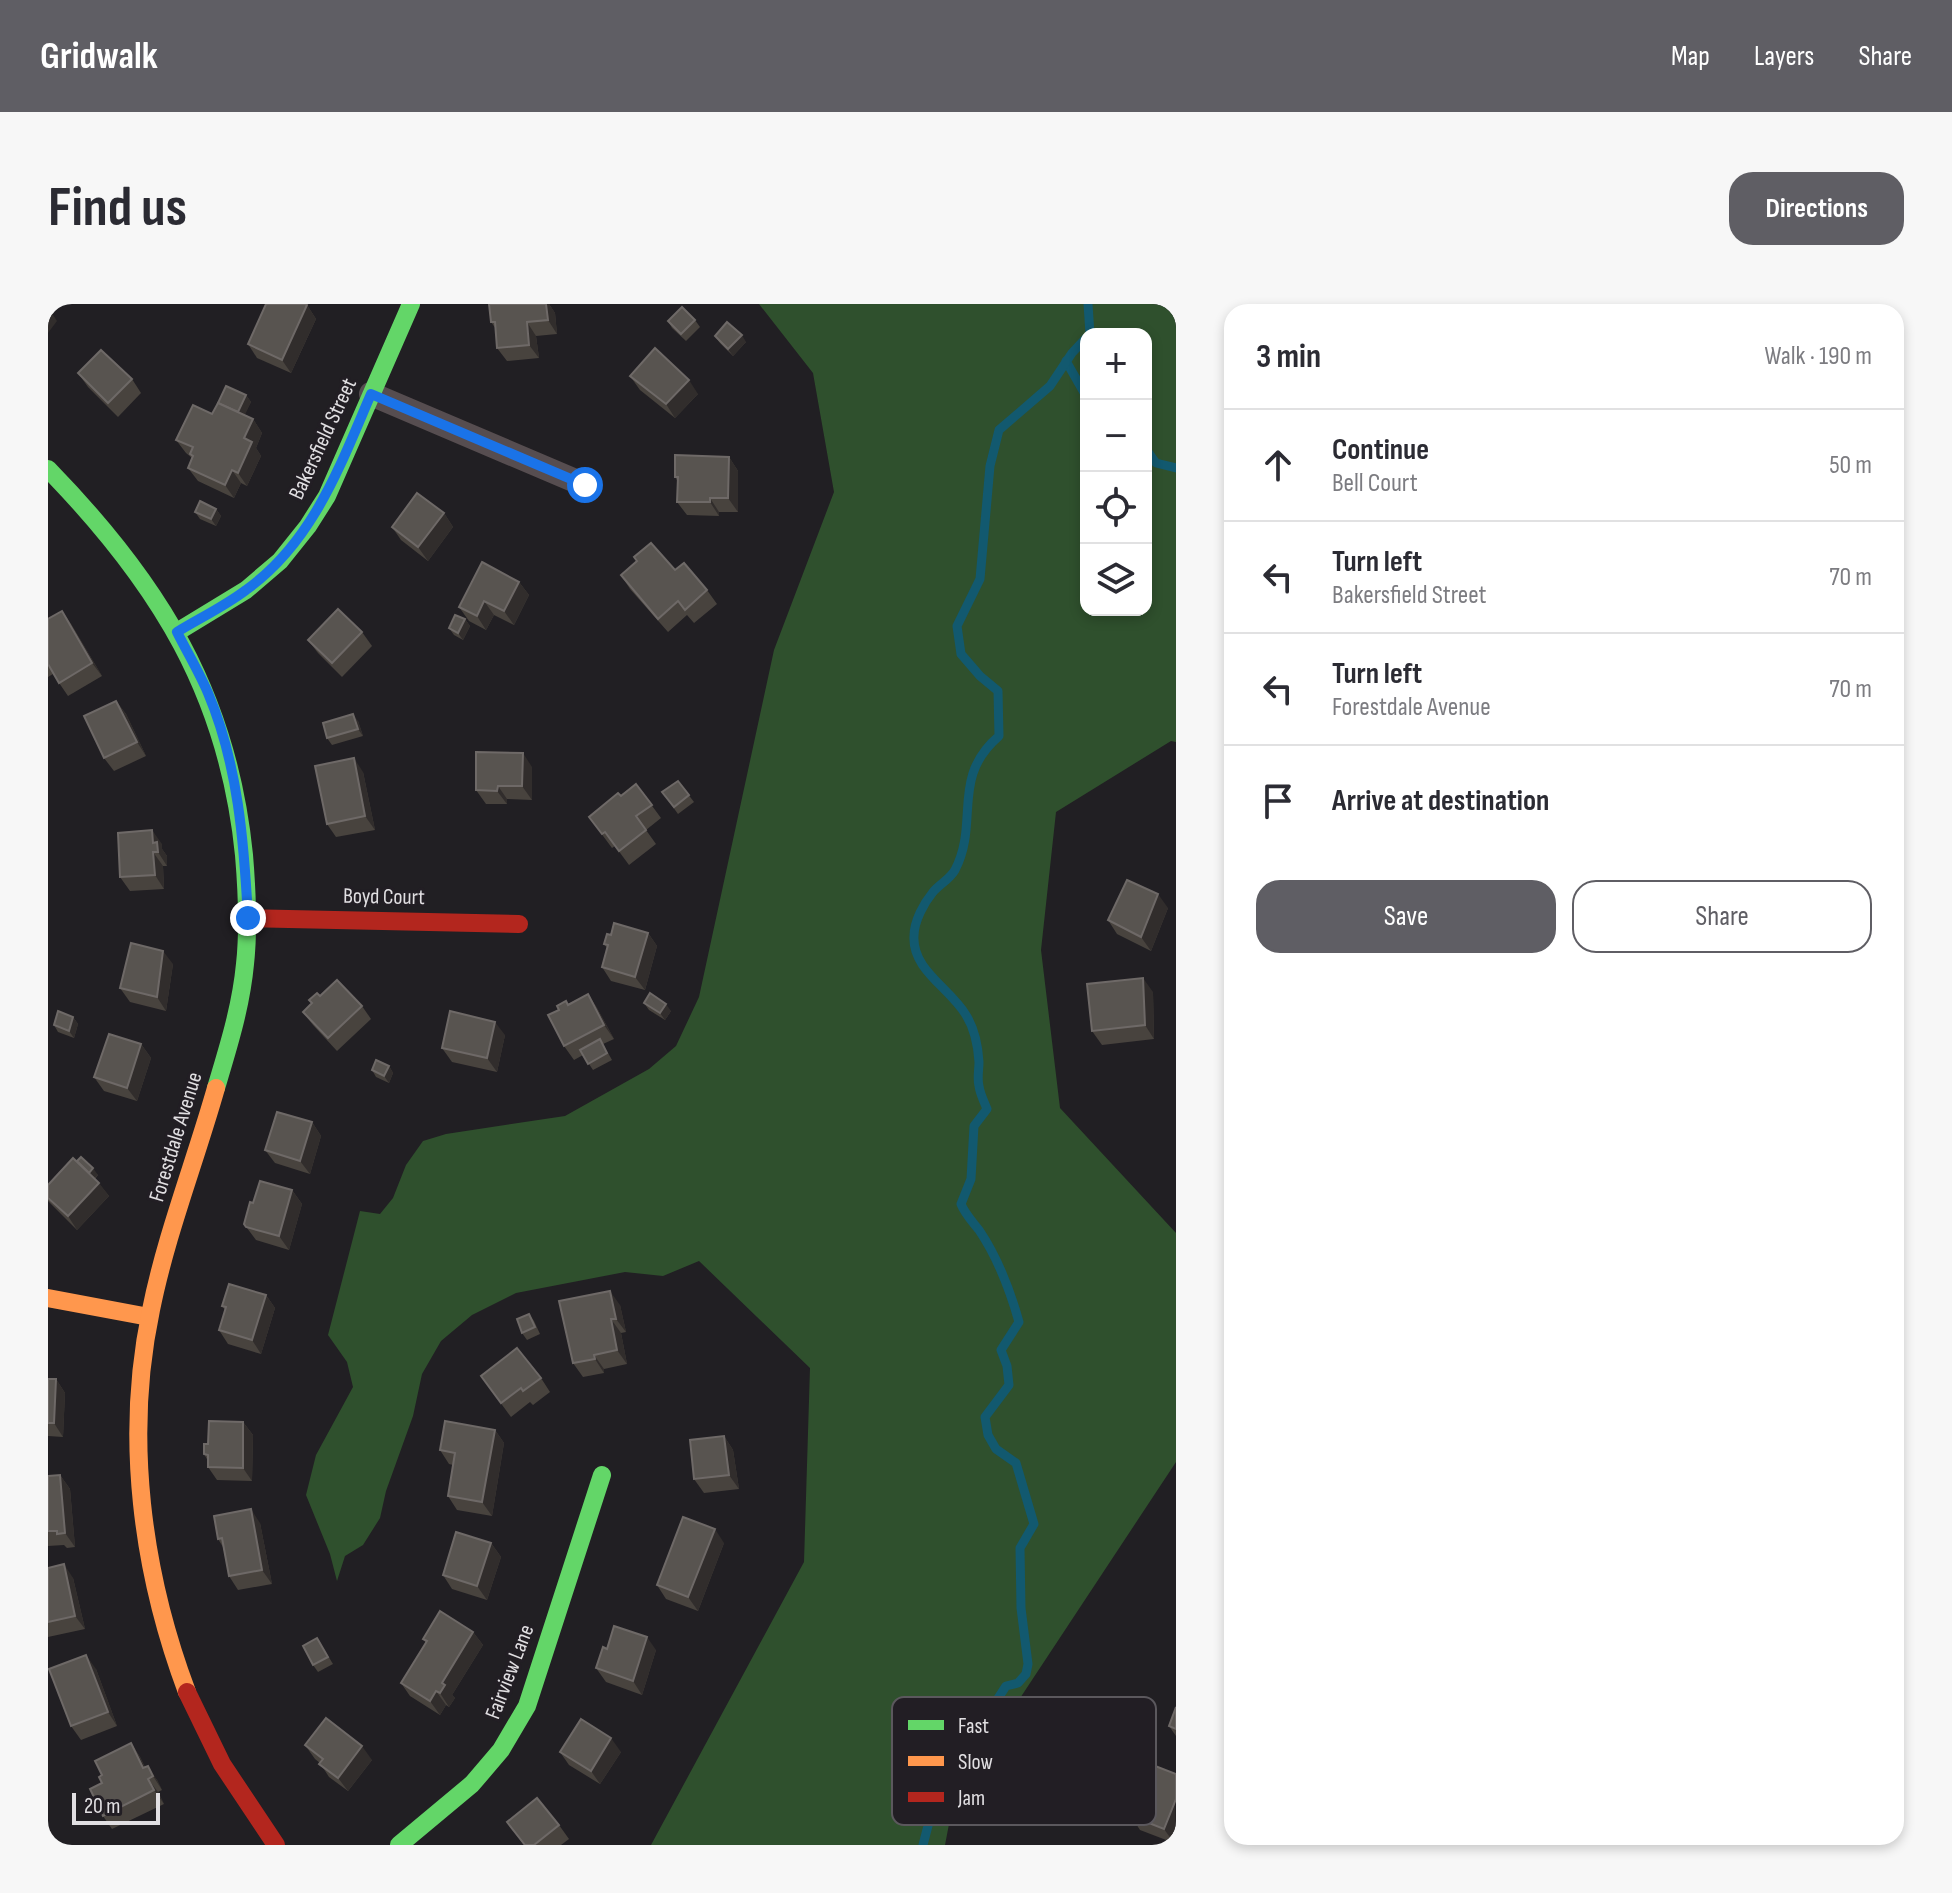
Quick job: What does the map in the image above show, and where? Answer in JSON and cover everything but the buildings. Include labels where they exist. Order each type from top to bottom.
[{"type":"street","name":"Bakersfield Street","points":[[177,632],[246,590],[280,561],[299,538],[327,496],[411,304]]},
{"type":"street","points":[[371,394],[585,485]]},
{"type":"street","name":"Forestdale Avenue","points":[[48,469],[84,504],[124,553],[177,632],[208,694],[222,734],[238,800],[245,854],[248,918],[244,975],[223,1068],[149,1317],[142,1381],[142,1501],[151,1568],[167,1633],[187,1693],[215,1751],[276,1845]]},
{"type":"street","name":"Boyd Court","points":[[248,918],[519,924]]},
{"type":"street","points":[[48,1298],[149,1317]]},
{"type":"street","name":"Fairview Lane","points":[[399,1845],[462,1795],[485,1773],[509,1742],[527,1706],[602,1475]]},
{"type":"green space","points":[[759,304],[1176,304],[1176,742],[1171,741],[1056,812],[1041,950],[1060,1108],[1176,1233],[1176,1462],[1021,1697],[892,1697],[892,1825],[949,1825],[945,1845],[651,1845],[804,1562],[810,1368],[699,1261],[663,1276],[625,1272],[516,1293],[472,1315],[441,1341],[422,1374],[413,1416],[386,1491],[380,1518],[363,1545],[345,1556],[337,1581],[330,1554],[306,1495],[316,1455],[353,1387],[347,1362],[328,1335],[360,1211],[380,1214],[393,1198],[406,1165],[423,1141],[446,1134],[565,1116],[649,1069],[676,1046],[699,997],[774,650],[834,492],[813,373]]},
{"type":"waterway","points":[[1088,304],[1090,328]]},
{"type":"waterway","points":[[999,1697],[1006,1686],[1018,1683],[1026,1674],[1028,1664],[1021,1608],[1020,1548],[1034,1524],[1016,1463],[996,1449],[988,1435],[985,1417],[1009,1385],[1001,1350],[1019,1322],[998,1263],[961,1204],[971,1179],[974,1126],[987,1109],[978,1083],[977,1044],[966,1015],[919,959],[914,930],[926,901],[955,870],[966,835],[970,784],[975,768],[999,736],[998,691],[961,654],[957,626],[980,579],[990,466],[999,430],[1050,386],[1080,344]]},
{"type":"waterway","points":[[1066,361],[1080,386]]},
{"type":"waterway","points":[[1152,457],[1156,463],[1176,468]]},
{"type":"waterway","points":[[923,1845],[928,1825]]},
{"type":"traffic: fast","points":[[177,632],[246,590],[280,561],[308,526],[327,496],[411,304]]},
{"type":"traffic: fast","points":[[48,469],[88,512],[155,599],[182,644],[204,692],[222,743],[236,797],[244,855],[247,923],[240,996],[216,1088]]},
{"type":"traffic: fast","points":[[399,1845],[472,1784],[501,1750],[527,1706],[602,1475]]},
{"type":"traffic: slow","points":[[187,1692],[171,1646],[149,1552],[142,1504],[139,1406],[143,1358],[157,1282],[216,1088]]},
{"type":"traffic: slow","points":[[48,1298],[149,1317]]},
{"type":"traffic: jam","points":[[248,918],[519,924]]},
{"type":"traffic: jam","points":[[187,1692],[222,1764],[276,1845]]},
{"type":"route","points":[[248,918],[245,854],[238,800],[222,734],[208,694],[177,632],[246,590],[280,561],[327,496],[371,394],[585,485]]}]
